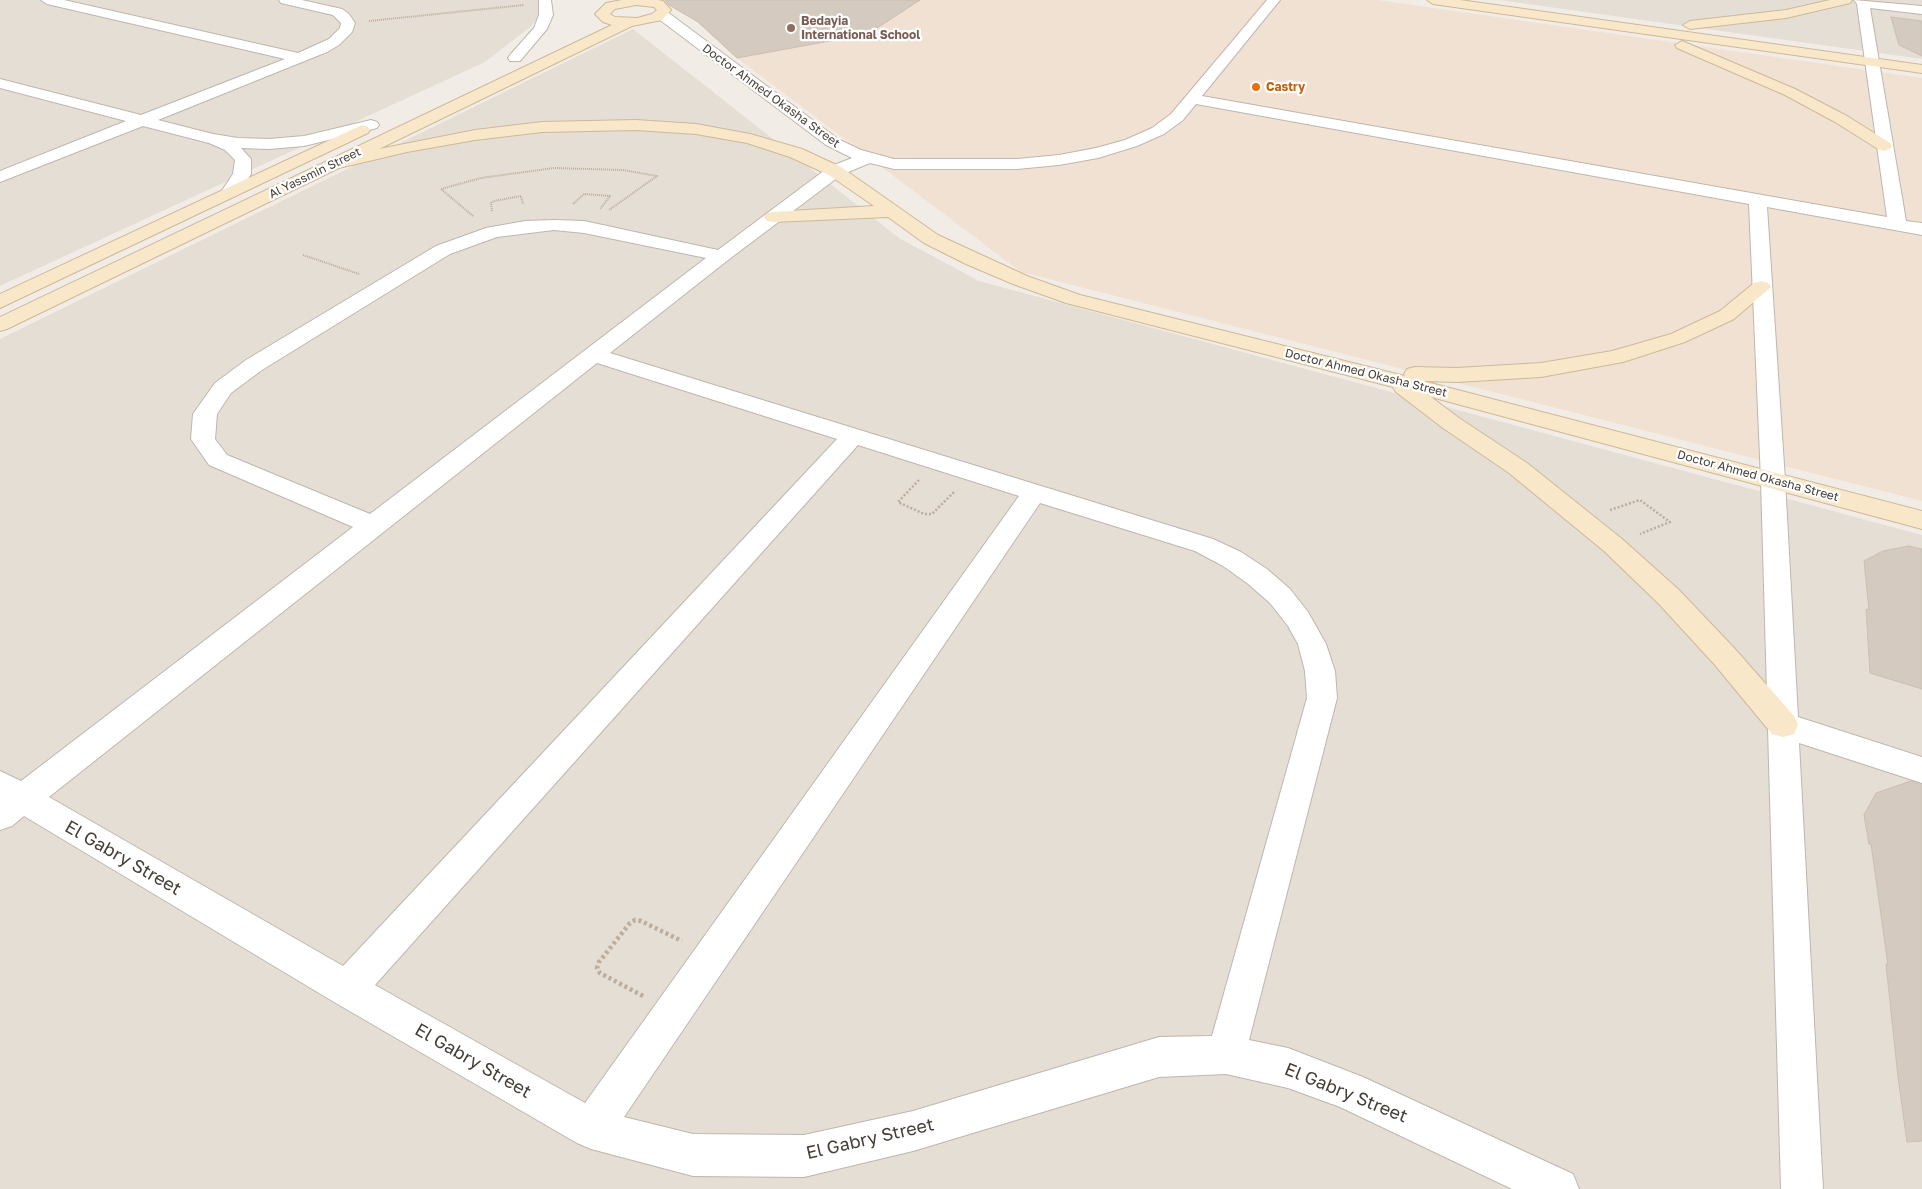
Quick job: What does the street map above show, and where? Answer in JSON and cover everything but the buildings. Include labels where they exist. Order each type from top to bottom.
[{"type":"street","points":[[47,0],[300,58]]},
{"type":"street","points":[[0,177],[300,58],[334,42],[343,36],[347,29],[348,23],[344,17],[336,12],[285,0]]},
{"type":"street","name":"Doctor Ahmed Okasha Street","points":[[666,7],[832,142],[867,158],[894,164],[1017,164],[1059,160],[1098,153],[1131,144],[1158,131],[1177,117],[1274,0]]},
{"type":"street","points":[[1433,0],[1922,69]]},
{"type":"street","points":[[1634,28],[1741,21],[1786,14],[1846,0]]},
{"type":"street","points":[[585,23],[602,14],[611,6],[626,1],[644,2],[666,7]]},
{"type":"street","points":[[515,58],[540,29],[546,16],[546,2]]},
{"type":"street","points":[[1896,224],[1861,2],[1922,10]]},
{"type":"street","points":[[602,14],[608,19],[629,22],[651,19],[666,7]]},
{"type":"street","name":"Al Yassmin Street","points":[[0,325],[629,22]]},
{"type":"street","points":[[1634,28],[1686,47],[1790,92],[1841,119],[1884,146]]},
{"type":"street","points":[[497,66],[550,40]]},
{"type":"street","points":[[0,82],[212,139],[238,143],[269,144],[304,141],[371,125]]},
{"type":"street","points":[[1192,99],[1922,229]]},
{"type":"street","name":"Al Yassmin Street","points":[[0,302],[389,117]]},
{"type":"street","name":"Doctor Ahmed Okasha Street","points":[[331,165],[407,147],[475,135],[542,127],[616,125],[696,129],[750,139],[796,153],[835,171],[931,239],[973,260],[1020,280],[1073,299],[1395,380],[1922,520]]},
{"type":"street","points":[[212,139],[231,147],[243,159],[242,174],[230,192]]},
{"type":"street","points":[[8,800],[374,526],[773,217],[835,171],[867,158]]},
{"type":"street","points":[[0,161],[22,168]]},
{"type":"street","points":[[1758,200],[1773,480],[1802,1189]]},
{"type":"street","points":[[773,217],[891,211]]},
{"type":"street","points":[[374,526],[218,460],[203,439],[205,414],[223,388],[254,365],[443,250],[493,232],[554,225],[584,227],[721,256]]},
{"type":"street","points":[[1368,373],[1483,374],[1541,370],[1615,357],[1678,338],[1727,315],[1762,287]]},
{"type":"street","points":[[593,355],[1204,545],[1232,559],[1257,576],[1280,596],[1298,619],[1312,644],[1320,670],[1322,698],[1226,1055]]},
{"type":"street","points":[[1395,380],[1451,423],[1518,468],[1613,545],[1675,604],[1725,657],[1783,725],[1922,770]]},
{"type":"street","points":[[347,989],[853,436]]},
{"type":"street","points":[[591,1129],[1034,493]]},
{"type":"street","name":"El Gabry Street","points":[[8,800],[347,989],[591,1129],[693,1155],[804,1156],[913,1131],[1159,1056],[1226,1055],[1288,1068],[1349,1091],[1558,1189]]},
{"type":"path","points":[[348,23],[546,2]]},
{"type":"path","points":[[493,232],[441,189],[480,178],[554,168],[623,170],[656,176],[584,227]]},
{"type":"path","points":[[303,255],[389,284]]},
{"type":"path","points":[[937,462],[898,502],[924,514],[932,514],[973,473]]},
{"type":"path","points":[[1584,520],[1640,500],[1670,522],[1613,545]]},
{"type":"path","points":[[673,1011],[600,973],[597,968],[599,962],[630,923],[635,920],[641,921],[712,955]]},
{"type":"shaded area","points":[[0,0],[541,0],[540,17],[529,28],[485,62],[0,286]]},
{"type":"shaded area","points":[[661,0],[1378,0],[1922,78],[1922,501],[1021,272],[737,58],[698,22]]},
{"type":"shaded area","points":[[1499,0],[1922,0],[1922,59]]},
{"type":"shaded area","points":[[633,29],[899,238],[979,281],[1922,535],[1922,1189],[0,1189],[0,339]]},
{"type":"place","name":"Bedayia International School","points":[[791,28]]},
{"type":"place","name":"Castry","points":[[1256,87]]}]
